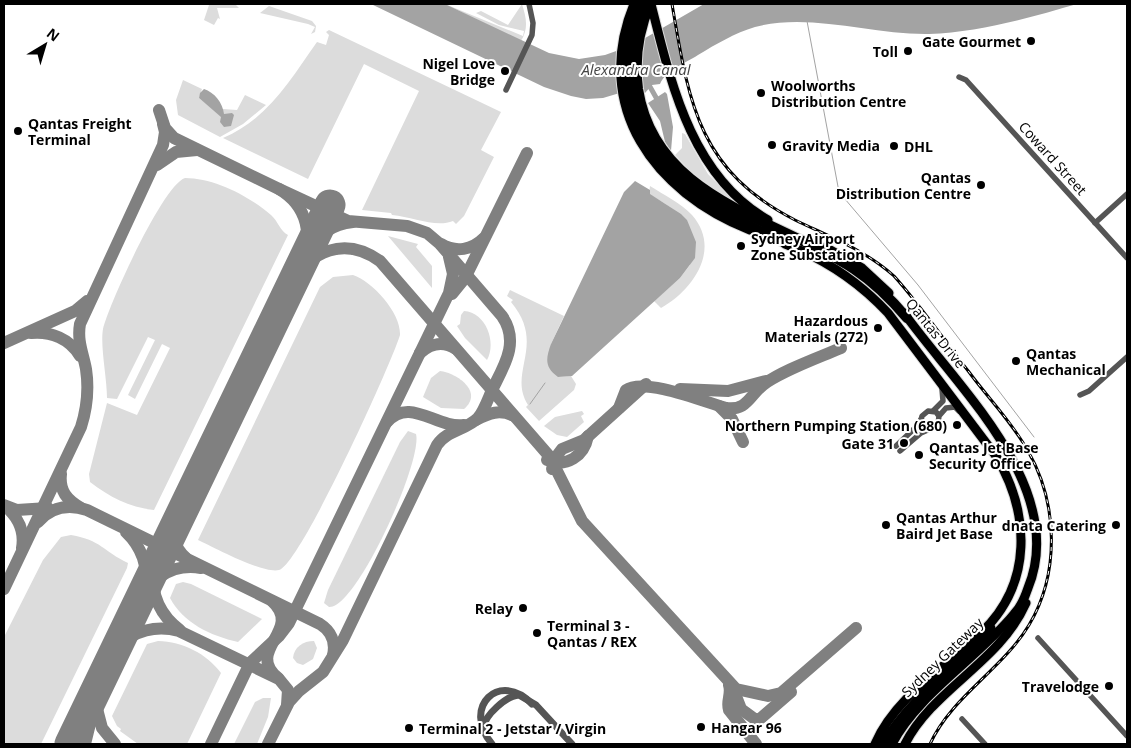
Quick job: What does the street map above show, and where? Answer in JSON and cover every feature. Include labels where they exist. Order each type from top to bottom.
[{"type":"highway","name":"Qantas Drive","points":[[641,4],[629,41],[629,84],[634,112],[647,142],[662,162],[688,187],[730,216],[790,245]]},
{"type":"highway","name":"Qantas Drive","points":[[651,4],[638,40],[636,70],[639,96],[647,122],[655,137],[672,160],[688,187],[853,268],[883,291],[907,318]]},
{"type":"main road","points":[[634,4],[621,47],[621,74],[626,112],[635,135],[660,170],[688,187]]},
{"type":"main road","points":[[651,4],[659,27],[673,83],[695,141],[719,179],[735,197],[776,224],[844,256],[862,268],[889,292],[907,318]]},
{"type":"main road","name":"Qantas Drive","points":[[790,245],[844,273],[872,295],[888,313],[1007,474],[1019,511],[1022,547],[1013,586]]},
{"type":"main road","name":"Qantas Drive","points":[[905,744],[921,719],[988,656],[1010,630],[1024,606],[1035,571],[1034,524],[1027,494],[1018,470],[982,414],[907,318]]},
{"type":"main road","points":[[892,744],[913,714],[1015,614],[1035,571]]},
{"type":"main road","points":[[875,744],[889,720],[906,700],[992,622],[1013,586]]},
{"type":"main road","name":"Sydney Gateway","points":[[884,744],[898,721],[920,696],[983,638],[998,619],[1013,586]]},
{"type":"street","points":[[506,90],[529,42],[533,28],[529,4]]},
{"type":"street","name":"Coward Street","points":[[959,77],[966,80],[1127,258]]},
{"type":"street","points":[[1095,223],[1127,194]]},
{"type":"street","points":[[1080,395],[1089,391],[1127,357]]},
{"type":"street","points":[[935,376],[944,398],[940,406],[933,411],[926,411],[918,426],[897,445],[902,450],[921,432],[937,426],[939,416],[949,406],[955,407],[967,418]]},
{"type":"street","points":[[933,411],[939,416]]},
{"type":"street","points":[[921,418],[922,424],[930,429]]},
{"type":"street","points":[[1038,638],[1127,736]]},
{"type":"street","points":[[490,743],[483,731],[479,717],[483,703],[490,696],[504,691],[515,692],[528,699],[570,744]]},
{"type":"street","points":[[490,743],[483,730],[484,722],[510,697],[522,696],[536,705],[570,744]]},
{"type":"street","points":[[962,719],[985,744]]},
{"type":"shaded area","points":[[235,4],[239,8],[217,8],[220,19],[218,18],[214,25],[204,20],[209,5]]},
{"type":"shaded area","points":[[445,4],[523,36],[524,31],[499,25],[476,13],[481,11],[508,25],[522,4],[526,22],[524,36],[521,41]]},
{"type":"shaded area","points":[[269,6],[312,21],[316,26],[315,32],[311,34],[315,27],[308,24],[260,13]]},
{"type":"shaded area","points":[[329,30],[501,112],[481,150],[494,157],[464,216],[456,224],[453,221],[432,223],[392,215],[391,213],[362,210],[419,91],[364,64],[308,179],[223,138],[253,120],[277,97],[317,42],[326,45],[329,35],[326,32]]},
{"type":"shaded area","points":[[183,80],[202,89],[199,98],[222,117],[225,114],[223,114],[223,109],[237,110],[245,95],[266,105],[243,124],[220,137],[178,115],[176,100]]},
{"type":"shaded area","points":[[682,133],[685,134],[708,174],[732,198],[731,202],[691,172],[675,155],[682,148]]},
{"type":"shaded area","points":[[185,178],[208,181],[242,195],[271,215],[288,235],[154,510],[128,504],[112,497],[90,482],[89,474],[107,403],[137,415],[170,348],[162,344],[135,399],[128,395],[155,340],[148,337],[117,399],[107,398],[102,336],[107,316],[151,222],[175,185]]},
{"type":"shaded area","points":[[650,186],[678,203],[692,215],[701,228],[704,241],[704,255],[700,268],[693,280],[684,291],[661,308],[654,301],[680,278],[690,265],[688,237],[687,228],[680,215],[649,194]]},
{"type":"shaded area","points":[[388,236],[418,244],[416,247],[432,266],[432,288]]},
{"type":"shaded area","points":[[353,275],[369,284],[384,299],[396,317],[400,335],[344,462],[306,535],[290,560],[279,570],[250,564],[198,540],[320,287],[333,277]]},
{"type":"shaded area","points":[[510,290],[564,316],[551,344],[558,377],[571,376],[576,384],[574,390],[539,421],[526,407],[528,405],[523,393],[522,381],[527,345],[526,332],[521,317],[511,302],[513,300],[507,296]]},
{"type":"shaded area","points":[[464,311],[478,317],[488,329],[491,345],[487,360],[465,338],[457,326],[460,324],[461,315]]},
{"type":"shaded area","points":[[440,371],[454,375],[466,384],[470,390],[469,403],[464,409],[441,408],[423,397],[431,378]]},
{"type":"shaded area","points":[[582,411],[584,414],[581,416],[584,422],[567,437],[557,435],[544,426],[555,417]]},
{"type":"shaded area","points":[[408,431],[416,434],[415,449],[399,501],[370,560],[355,585],[341,601],[329,607],[324,603],[328,590],[400,442]]},
{"type":"shaded area","points":[[71,535],[96,543],[128,563],[127,568],[41,744],[4,744],[4,637],[43,560],[61,537]]},
{"type":"shaded area","points":[[183,582],[191,584],[262,619],[238,642],[208,632],[182,615],[170,598],[176,584]]},
{"type":"shaded area","points":[[158,641],[185,646],[201,654],[221,673],[187,744],[138,744],[120,731],[121,729],[117,726],[112,716],[147,644]]},
{"type":"shaded area","points":[[314,641],[317,648],[313,659],[303,665],[297,663],[293,658],[297,648],[303,643]]},
{"type":"shaded area","points":[[263,698],[271,698],[268,717],[257,744],[234,744],[255,702]]},
{"type":"water","name":"Alexandra Canal","points":[[371,4],[445,4],[549,53],[579,59],[605,55],[633,45],[704,4],[1077,4],[1004,24],[948,33],[907,33],[797,22],[755,27],[726,39],[676,67],[667,74],[660,84],[652,85],[645,93],[623,92],[603,98],[586,99],[544,87]]},
{"type":"water","points":[[204,89],[217,99],[222,106],[224,114],[232,113],[234,115],[231,126],[224,127],[220,122],[221,117],[199,98],[200,93]]},
{"type":"water","points":[[665,92],[667,94],[673,127],[671,151],[665,142],[660,121],[648,103]]},
{"type":"water","points":[[635,181],[650,190],[650,194],[687,220],[696,242],[695,258],[680,278],[572,376],[558,377],[550,370],[547,362],[551,344],[624,192]]},
{"type":"waterway","points":[[807,21],[839,192],[918,285],[1034,437]]},
{"type":"waterway","points":[[649,85],[658,101]]},
{"type":"waterway","points":[[530,404],[545,383]]},
{"type":"taxiway","points":[[159,110],[165,128],[174,138],[279,189],[289,196],[302,213],[306,223],[307,244],[300,266]]},
{"type":"taxiway","points":[[4,589],[81,427],[86,406],[87,384],[80,341],[80,324],[163,145],[165,132],[163,124]]},
{"type":"taxiway","points":[[157,165],[176,152],[197,150]]},
{"type":"taxiway","points":[[452,294],[465,278],[527,153]]},
{"type":"taxiway","points":[[268,744],[289,702],[299,691],[323,672],[343,640],[437,445],[446,436],[473,422],[482,412],[505,363],[510,345],[510,335],[502,316],[440,244],[427,233],[407,226],[348,221],[279,189]]},
{"type":"taxiway","points":[[308,253],[316,241],[326,232],[339,225],[353,222]]},
{"type":"taxiway","points":[[441,244],[452,249],[464,249],[469,248],[484,238]]},
{"type":"taxiway","points":[[292,286],[308,263],[329,251],[341,248],[354,249],[367,253],[380,261],[550,457],[582,521],[736,689],[768,696],[781,693],[856,628]]},
{"type":"taxiway","points":[[211,744],[250,663],[279,636],[289,623],[449,293],[453,274],[449,257]]},
{"type":"taxiway","points":[[4,343],[75,311],[87,301]]},
{"type":"taxiway","points":[[31,333],[46,333],[59,337],[71,345],[80,356]]},
{"type":"taxiway","points":[[420,353],[438,344],[451,346],[456,349]]},
{"type":"taxiway","points":[[619,408],[626,390],[646,386],[675,392],[726,408],[739,407],[747,402],[758,389],[771,380],[841,348]]},
{"type":"taxiway","points":[[680,389],[728,391],[766,381]]},
{"type":"taxiway","points":[[552,469],[556,457],[562,449],[584,440],[646,384]]},
{"type":"taxiway","points":[[719,406],[732,419],[743,442]]},
{"type":"taxiway","points":[[387,422],[396,415],[405,412],[424,415],[444,423],[464,425]]},
{"type":"taxiway","points":[[476,420],[485,415],[499,412],[514,416]]},
{"type":"taxiway","points":[[547,460],[561,462],[574,458],[583,449],[588,436]]},
{"type":"taxiway","points":[[61,474],[61,485],[65,494],[81,508]]},
{"type":"taxiway","points":[[4,505],[17,510],[48,508]]},
{"type":"taxiway","points":[[5,506],[20,525],[23,542],[22,548]]},
{"type":"taxiway","points":[[38,522],[48,513],[60,508],[73,507],[87,510],[320,624],[332,637],[333,655]]},
{"type":"taxiway","points":[[181,516],[176,527],[175,538],[178,548],[186,558]]},
{"type":"taxiway","points":[[126,532],[136,544],[143,558],[146,573],[144,589]]},
{"type":"taxiway","points":[[165,546],[156,568],[154,589],[158,604],[163,612],[180,630]]},
{"type":"taxiway","points":[[138,604],[149,587],[163,575],[180,568],[201,568]]},
{"type":"taxiway","points":[[272,601],[280,611],[282,621],[267,658],[269,668],[278,678]]},
{"type":"taxiway","points":[[118,648],[131,637],[146,630],[171,629],[179,631],[279,679],[288,690],[287,705]]},
{"type":"taxiway","points":[[85,744],[95,703],[121,641]]},
{"type":"taxiway","points":[[729,685],[729,710],[756,744]]},
{"type":"taxiway","points":[[732,686],[741,709],[756,720],[761,718],[791,692]]},
{"type":"taxiway","points":[[96,705],[102,728],[115,744]]},
{"type":"runway","points":[[70,744],[330,205]]},
{"type":"railway","points":[[672,4],[678,40],[693,103],[704,130],[718,156],[737,179],[763,200],[795,220],[859,251],[894,276],[1015,430],[1038,471],[1050,515],[1051,538],[1050,561],[1039,605],[1018,641],[951,711],[939,727],[930,744]]},
{"type":"place","name":"Gate Gourmet","points":[[1031,41]]},
{"type":"place","name":"Toll","points":[[908,51]]},
{"type":"place","name":"Nigel Love Bridge","points":[[505,71]]},
{"type":"place","name":"Woolworths Distribution Centre","points":[[761,93]]},
{"type":"place","name":"Qantas Freight Terminal","points":[[18,131]]},
{"type":"place","name":"Gravity Media","points":[[772,145]]},
{"type":"place","name":"DHL","points":[[894,146]]},
{"type":"place","name":"Qantas Distribution Centre","points":[[981,185]]},
{"type":"place","name":"Sydney Airport Zone Substation","points":[[741,246]]},
{"type":"place","name":"Hazardous Materials (272)","points":[[878,328]]},
{"type":"place","name":"Qantas Mechanical","points":[[1016,361]]},
{"type":"place","name":"Northern Pumping Station (680)","points":[[957,425]]},
{"type":"place","name":"Gate 31","points":[[904,443]]},
{"type":"place","name":"Qantas Jet Base Security Office","points":[[919,455]]},
{"type":"place","name":"Qantas Arthur Baird Jet Base","points":[[886,525]]},
{"type":"place","name":"dnata Catering","points":[[1116,525]]},
{"type":"place","name":"Relay","points":[[523,608]]},
{"type":"place","name":"Terminal 3 - Qantas / REX","points":[[537,633]]},
{"type":"place","name":"Travelodge","points":[[1109,686]]},
{"type":"place","name":"Hangar 96","points":[[701,727]]},
{"type":"place","name":"Terminal 2 - Jetstar / Virgin","points":[[409,728]]}]
